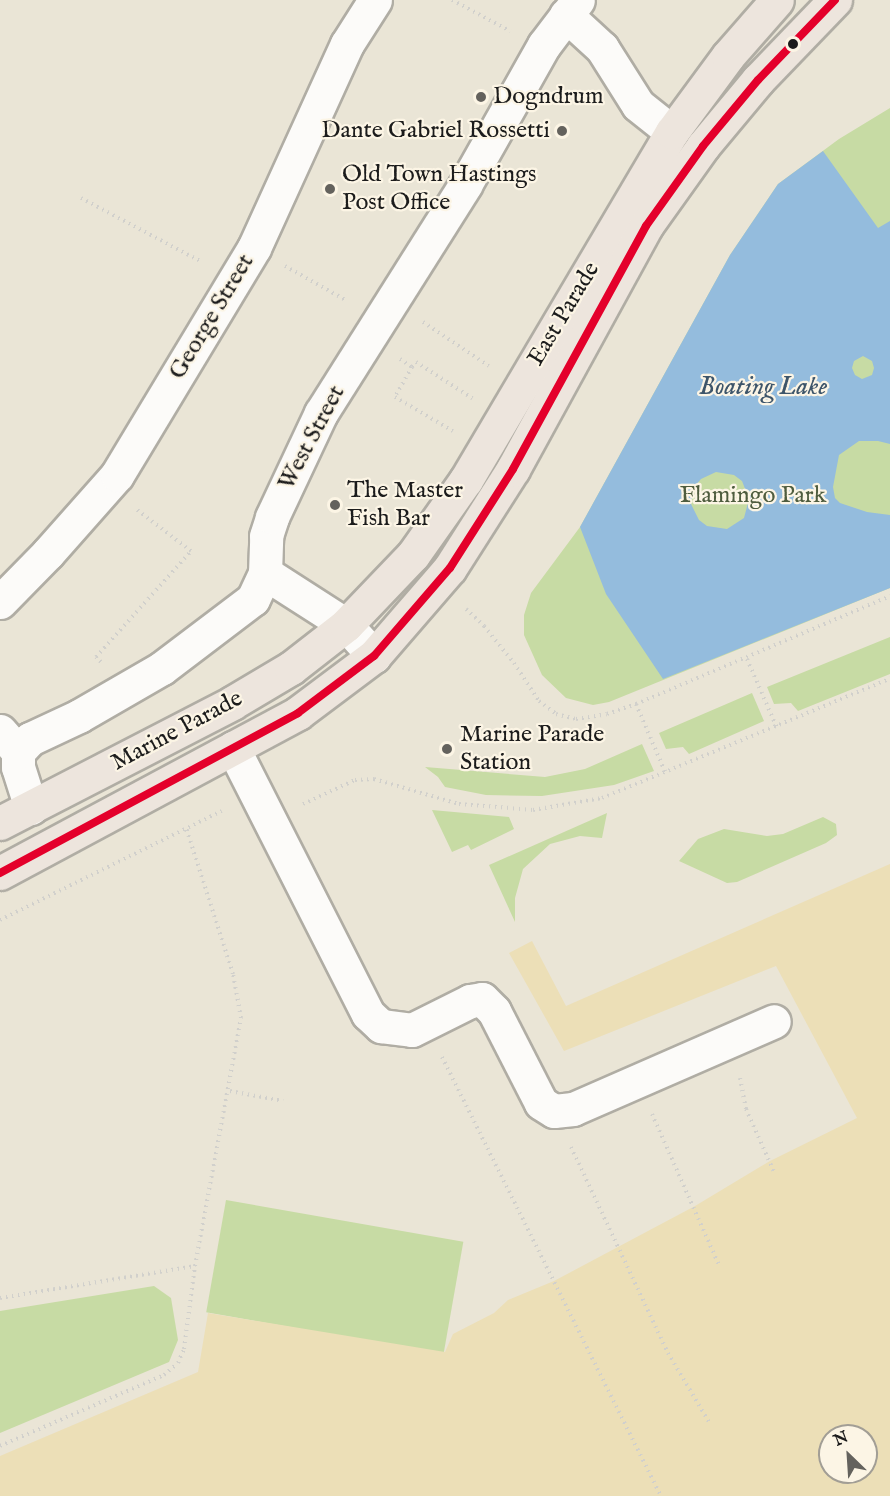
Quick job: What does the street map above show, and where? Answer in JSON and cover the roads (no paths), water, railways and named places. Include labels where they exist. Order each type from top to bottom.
[{"type":"highway","name":"East Parade","points":[[346,625],[413,555],[466,480],[672,132],[728,56],[777,0]]},
{"type":"highway","name":"East Parade","points":[[374,656],[450,568],[513,469],[646,226],[710,138],[758,80],[835,0]]},
{"type":"highway","name":"Marine Parade","points":[[0,823],[232,703],[291,668],[346,625]]},
{"type":"highway","name":"Marine Parade","points":[[0,873],[298,713],[374,656]]},
{"type":"street","name":"George Street","points":[[0,602],[48,554],[117,475],[254,248],[347,45],[375,0]]},
{"type":"street","points":[[572,7],[602,48],[638,105],[672,132]]},
{"type":"street","name":"West Street","points":[[31,808],[9,742],[30,739],[79,716],[128,688],[162,668],[254,599],[265,573],[266,536],[272,517],[321,413],[465,185],[544,45],[572,7]]},
{"type":"street","points":[[265,573],[346,625],[374,656]]},
{"type":"street","points":[[233,748],[368,1014],[381,1026],[412,1030],[470,1001],[482,999],[487,1001],[541,1103],[554,1111],[573,1109],[774,1021]]},
{"type":"water","name":"Boating Lake","points":[[823,151],[878,228],[890,221],[890,444],[878,441],[859,441],[839,455],[833,487],[835,498],[840,503],[867,512],[890,515],[890,588],[663,679],[606,594],[580,527],[730,255],[778,184]],"holes":[[[863,356],[872,361],[874,368],[872,375],[862,379],[855,375],[852,368],[854,361]],[[716,472],[734,475],[742,481],[749,499],[744,518],[727,529],[707,526],[699,520],[691,504],[695,486],[701,479]]]},
{"type":"place","name":"Dogndrum","points":[[481,97]]},
{"type":"place","name":"Dante Gabriel Rossetti","points":[[562,131]]},
{"type":"place","name":"Old Town Hastings Post Office","points":[[330,189]]},
{"type":"place","name":"The Master Fish Bar","points":[[335,505]]},
{"type":"place","name":"Marine Parade Station","points":[[447,749]]},
{"type":"park label","name":"Flamingo Park","points":[[753,496]]}]
